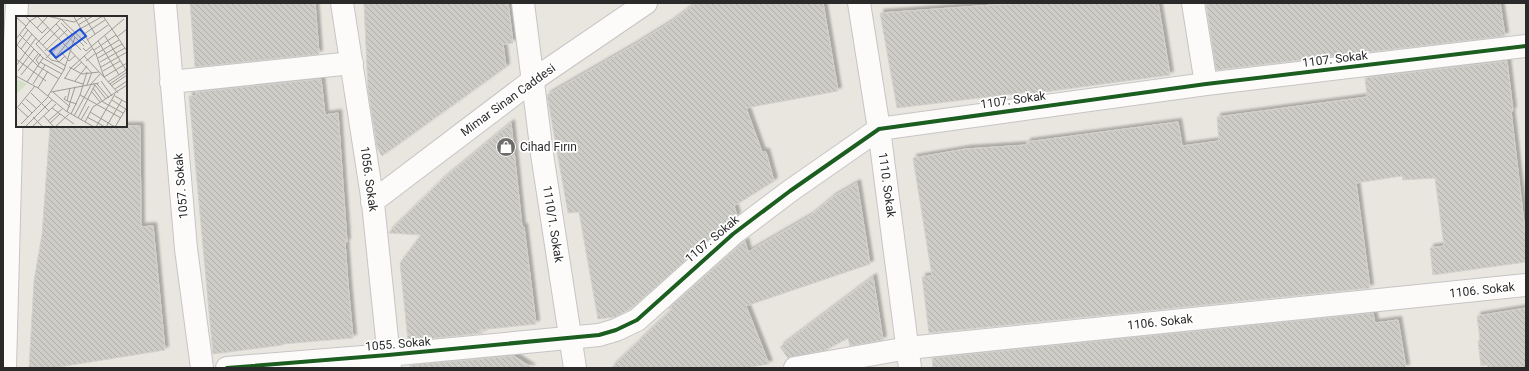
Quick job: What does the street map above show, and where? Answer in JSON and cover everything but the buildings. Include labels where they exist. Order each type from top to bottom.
[{"type":"street","points":[[5,368],[7,104],[17,3]]},
{"type":"street","name":"1057. Sokak","points":[[165,3],[186,249],[202,368]]},
{"type":"street","name":"1056. Sokak","points":[[342,3],[372,202],[389,362]]},
{"type":"street","name":"1110/1. Sokak","points":[[523,3],[575,368]]},
{"type":"street","name":"Mimar Sinan Caddesi","points":[[372,202],[533,80],[646,3]]},
{"type":"street","name":"1110. Sokak","points":[[859,3],[879,129],[909,358]]},
{"type":"street","points":[[1193,3],[1206,84]]},
{"type":"street","name":"1107. Sokak","points":[[570,337],[599,335],[616,330],[637,320],[733,234],[790,191],[879,129],[1206,84],[1526,46]]},
{"type":"street","points":[[172,82],[352,63]]},
{"type":"street","name":"1106. Sokak","points":[[795,368],[909,358],[1526,285]]},
{"type":"street","name":"1055. Sokak","points":[[227,368],[389,362],[570,337]]},
{"type":"cycle path","points":[[227,368],[388,355],[599,335],[616,330],[637,320],[733,234],[790,191],[879,129],[1206,84],[1526,46]]},
{"type":"place","name":"Cihad Fırın","points":[[506,147]]}]
